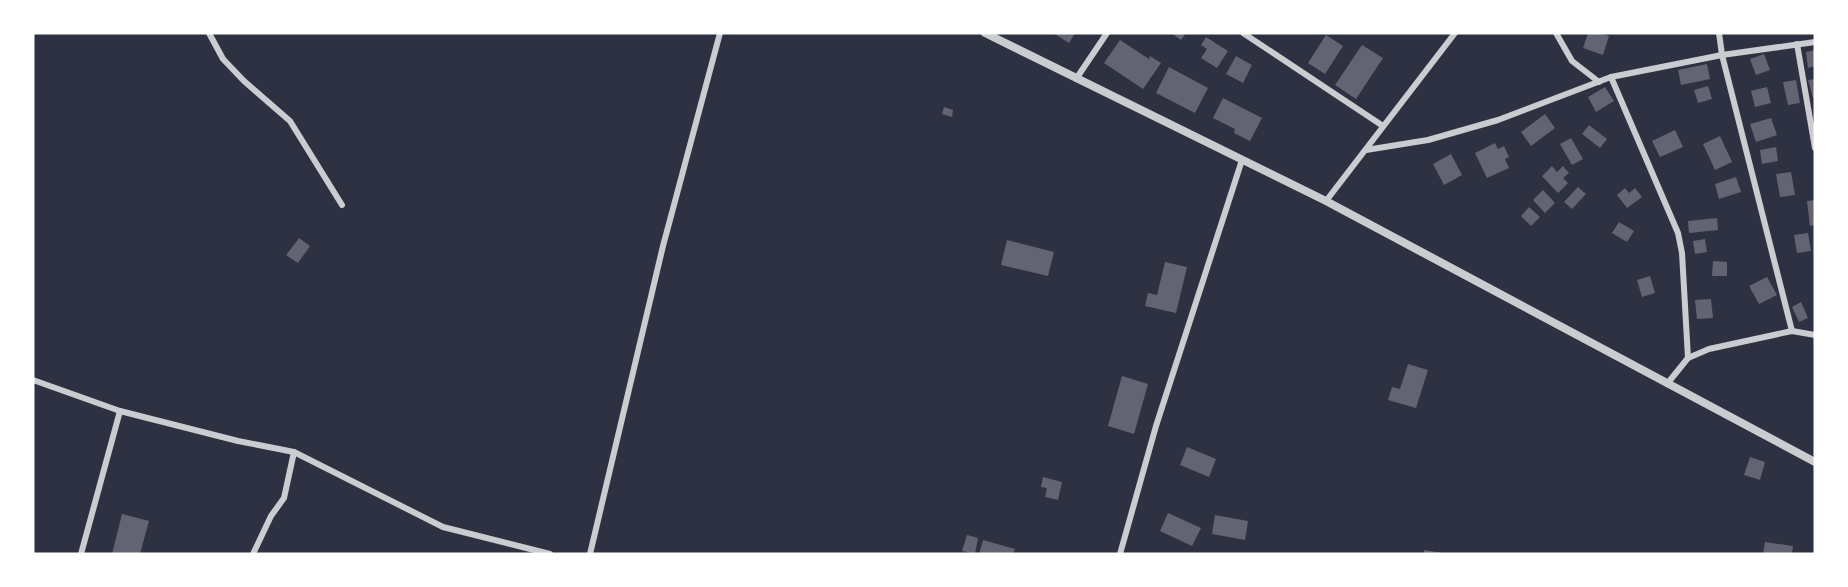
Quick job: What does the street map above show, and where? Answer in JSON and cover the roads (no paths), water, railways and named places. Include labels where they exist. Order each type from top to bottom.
[{"type":"street","points":[[209,33],[223,59],[244,81],[290,121],[342,205]]},
{"type":"street","points":[[590,554],[663,246],[720,33]]},
{"type":"street","points":[[985,33],[1326,201],[1815,462]]},
{"type":"street","points":[[1076,79],[1107,33]]},
{"type":"street","points":[[1243,33],[1383,126]]},
{"type":"street","points":[[1326,201],[1455,33]]},
{"type":"street","points":[[1556,33],[1572,61],[1599,82]]},
{"type":"street","points":[[1719,33],[1722,55],[1792,331]]},
{"type":"street","points":[[1366,150],[1428,140],[1498,120],[1611,78],[1722,55],[1815,42]]},
{"type":"street","points":[[1797,44],[1815,148]]},
{"type":"street","points":[[1611,78],[1678,233],[1682,253],[1688,358]]},
{"type":"street","points":[[1120,554],[1156,426],[1242,160]]},
{"type":"street","points":[[1666,384],[1688,358],[1723,346],[1792,331],[1815,335]]},
{"type":"street","points":[[33,380],[120,411],[238,441],[294,452],[443,526],[550,554]]},
{"type":"street","points":[[81,554],[120,411]]},
{"type":"street","points":[[254,554],[271,516],[284,498],[294,452]]}]
